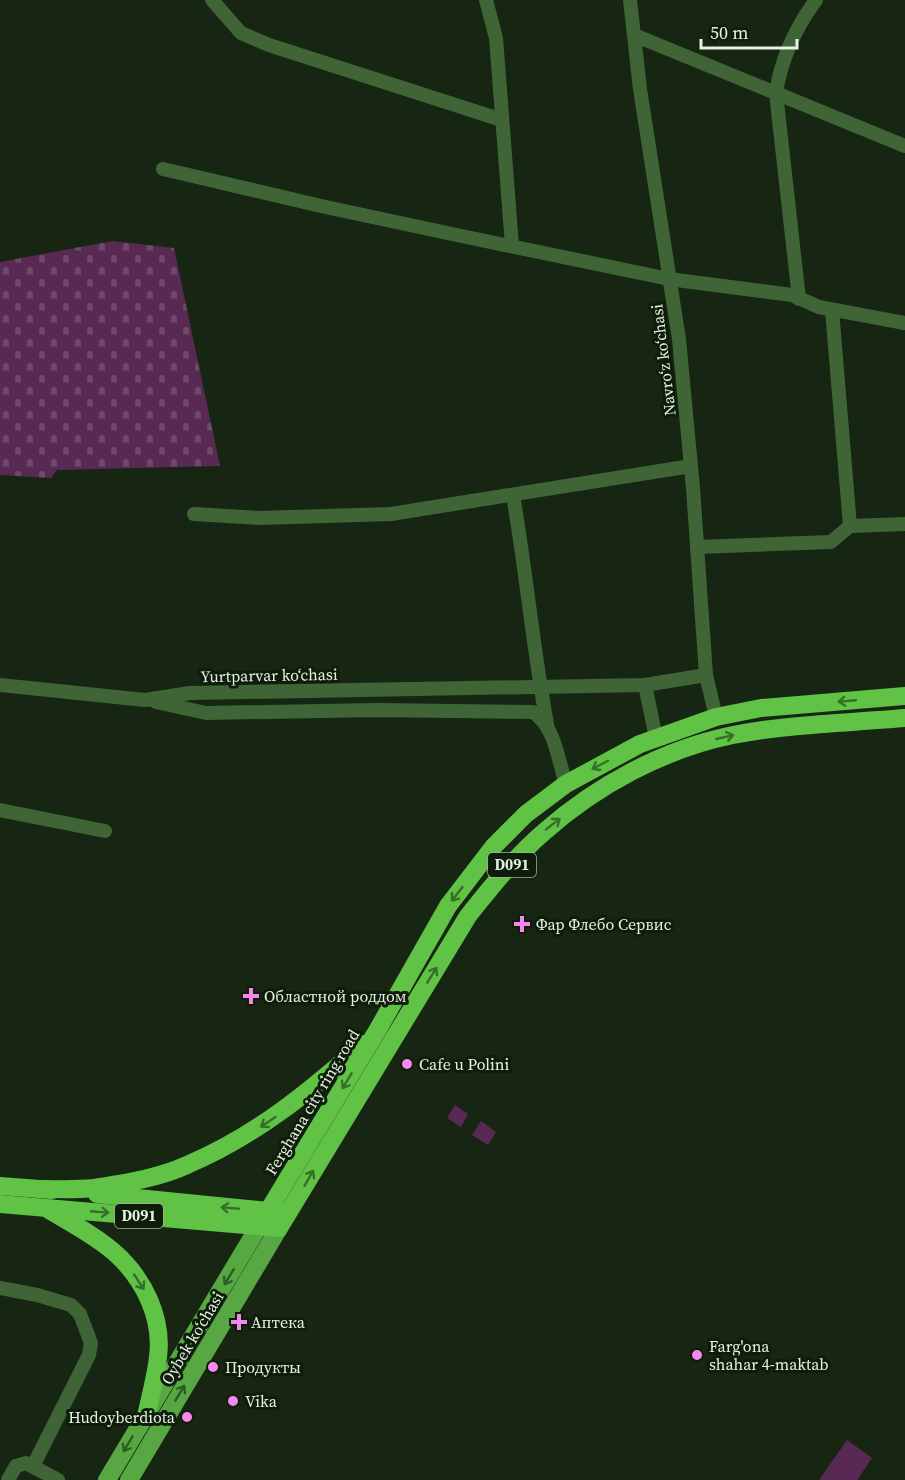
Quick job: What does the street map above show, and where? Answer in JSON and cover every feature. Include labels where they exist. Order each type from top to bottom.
[{"type":"highway","name":"Ferghana city ring road","points":[[264,1219],[377,1031],[448,906],[494,846],[526,814],[566,784],[633,748],[716,717],[761,708],[905,696]]},
{"type":"highway","name":"D091","points":[[0,1204],[264,1219],[279,1228],[468,916],[494,884],[543,832],[589,797],[642,767],[700,743],[765,730],[905,718]]},
{"type":"highway","points":[[633,748],[642,767]]},
{"type":"highway","name":"D091","points":[[0,1186],[40,1189],[93,1188],[144,1178],[185,1166],[267,1123],[315,1087],[377,1031]]},
{"type":"highway","points":[[40,1189],[132,1197],[264,1219],[288,1212]]},
{"type":"highway","points":[[45,1208],[115,1253],[132,1271],[150,1301],[157,1322],[159,1355],[147,1412]]},
{"type":"main road","name":"Oybek ko‘chasi","points":[[107,1480],[264,1219]]},
{"type":"main road","name":"Oybek ko‘chasi","points":[[129,1480],[279,1228]]},
{"type":"street","points":[[212,0],[241,33],[269,45],[502,120]]},
{"type":"street","points":[[486,0],[496,38],[512,246]]},
{"type":"street","name":"Navroʻz koʻchasi","points":[[630,0],[679,339],[706,675],[716,717]]},
{"type":"street","points":[[799,299],[776,93],[783,64],[794,38],[804,17],[816,0]]},
{"type":"street","points":[[634,35],[905,146]]},
{"type":"street","points":[[163,169],[321,206],[669,279],[792,295],[819,307],[905,324]]},
{"type":"street","points":[[832,310],[850,526]]},
{"type":"street","points":[[194,514],[259,518],[391,514],[691,466]]},
{"type":"street","points":[[513,495],[525,567],[540,686],[548,726],[566,784]]},
{"type":"street","points":[[697,547],[831,542],[850,526],[905,524]]},
{"type":"street","name":"Yurtparvar koʻchasi","points":[[0,685],[145,700],[190,693],[645,685],[706,675]]},
{"type":"street","points":[[645,685],[657,738]]},
{"type":"street","points":[[145,700],[206,713],[376,710],[533,712],[541,717],[548,726]]},
{"type":"street","points":[[0,810],[105,831]]},
{"type":"street","points":[[0,1288],[37,1295],[71,1305],[80,1314],[91,1344],[89,1355],[33,1466]]},
{"type":"street","points":[[8,1480],[16,1466],[26,1463],[58,1480]]},
{"type":"green space","points":[[112,241],[174,248],[220,466],[57,470],[51,478],[0,475],[0,262]]},
{"type":"green space","points":[[455,1105],[468,1114],[461,1127],[447,1118]]},
{"type":"green space","points":[[481,1121],[496,1132],[488,1145],[472,1135]]},
{"type":"green space","points":[[847,1440],[872,1458],[857,1480],[819,1480]]},
{"type":"place","name":"Фар Флебо Сервис","points":[[522,924]]},
{"type":"place","name":"Областной роддом","points":[[251,996]]},
{"type":"place","name":"Cafe u Polini","points":[[407,1064]]},
{"type":"place","name":"Аптека","points":[[239,1322]]},
{"type":"place","name":"Farg'ona shahar 4-maktab","points":[[697,1355]]},
{"type":"place","name":"Продукты","points":[[213,1367]]},
{"type":"place","name":"Vika","points":[[233,1401]]},
{"type":"place","name":"Hudoyberdiota","points":[[187,1417]]}]
